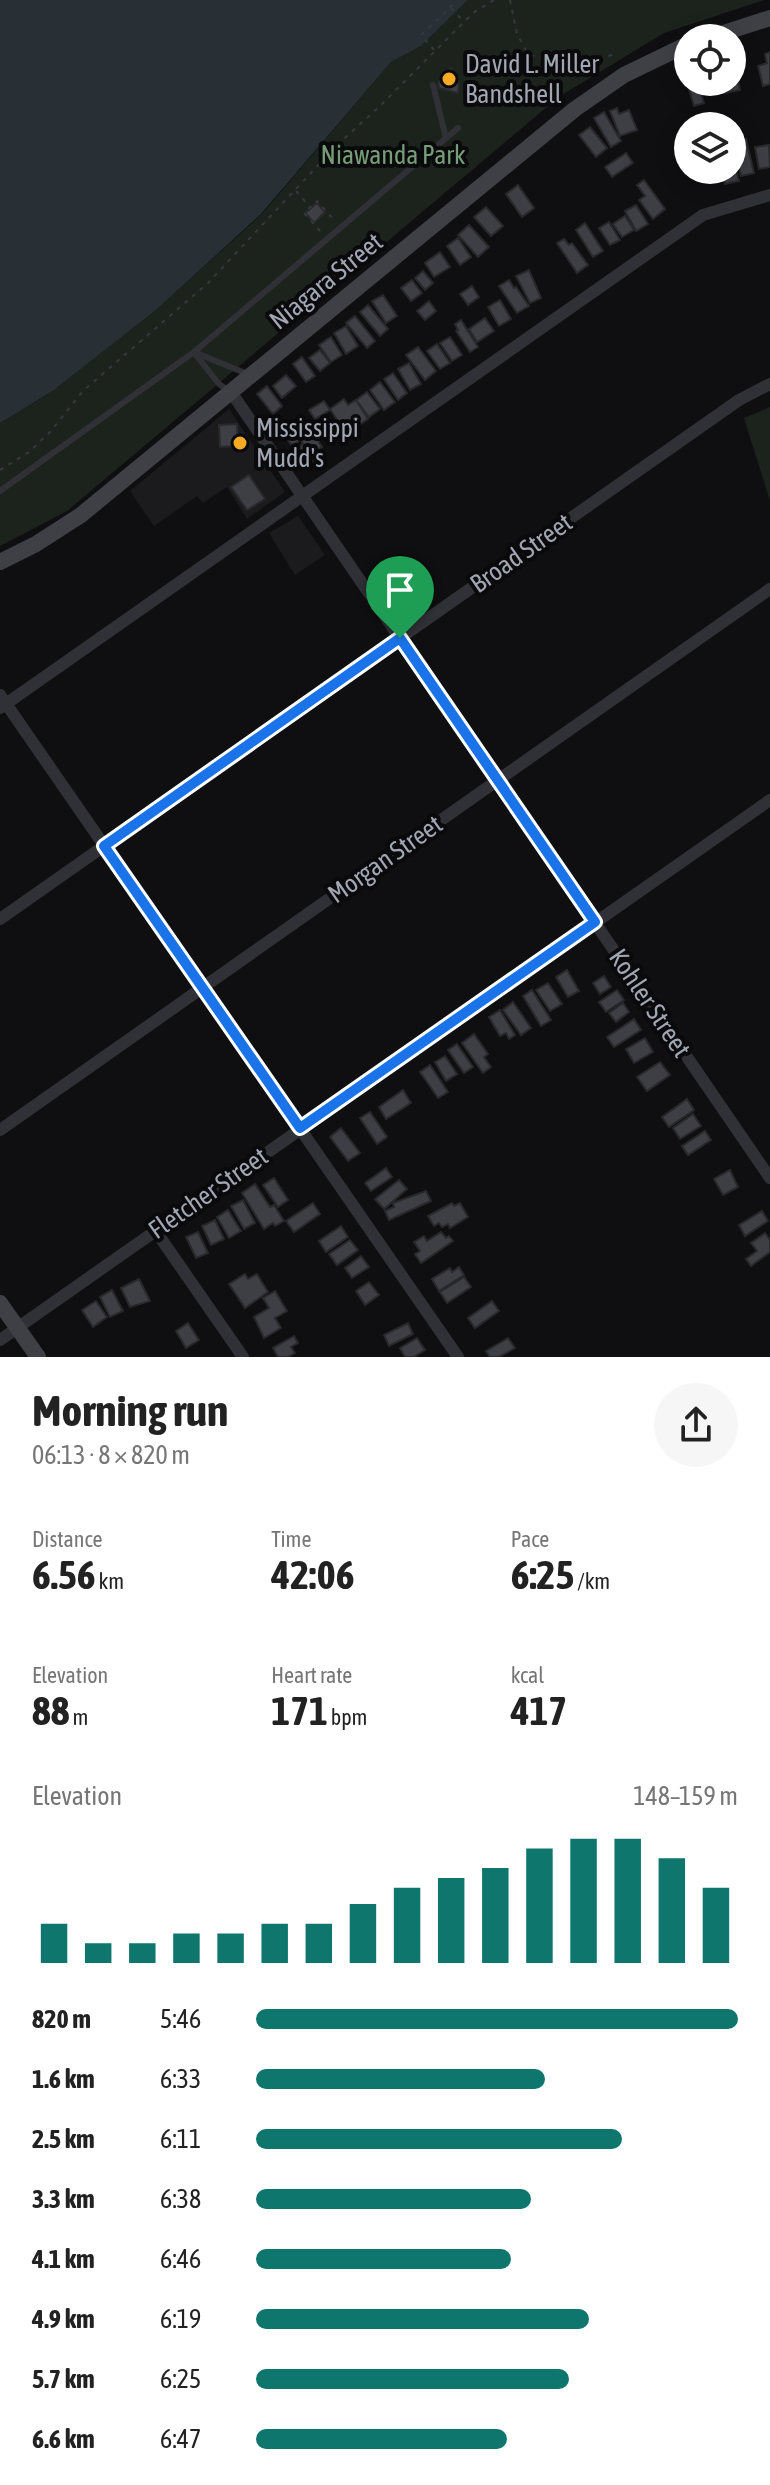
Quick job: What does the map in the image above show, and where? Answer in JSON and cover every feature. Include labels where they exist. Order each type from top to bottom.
[{"type":"main road","points":[[746,26],[770,18]]},
{"type":"main road","name":"Niagara Street","points":[[0,562],[36,544],[81,515],[575,109],[624,75],[674,50]]},
{"type":"main road","points":[[0,1303],[38,1357]]},
{"type":"street","points":[[458,1357],[2,702],[303,497],[703,215],[770,195]]},
{"type":"street","name":"Broad Street","points":[[0,919],[739,400],[770,384]]},
{"type":"street","name":"Kohler Street","points":[[231,392],[770,1178]]},
{"type":"street","name":"Morgan Street","points":[[0,1130],[770,589]]},
{"type":"street","name":"Fletcher Street","points":[[0,1340],[770,800]]},
{"type":"street","points":[[155,1230],[243,1357]]},
{"type":"lane","points":[[433,85],[446,138]]},
{"type":"lane","points":[[0,491],[194,352],[458,128]]},
{"type":"lane","points":[[194,352],[250,375]]},
{"type":"lane","points":[[194,352],[219,384],[231,392]]},
{"type":"path","points":[[435,51],[421,35],[458,0]]},
{"type":"path","points":[[0,470],[29,452],[50,432],[83,391],[208,283],[344,137],[464,22],[494,0]]},
{"type":"path","points":[[510,0],[517,34],[528,54],[575,65],[600,61],[613,54]]},
{"type":"path","points":[[450,7],[464,22]]},
{"type":"path","points":[[295,191],[310,207]]},
{"type":"path","points":[[328,240],[304,213],[310,207],[317,201],[341,228]]},
{"type":"shaded area","points":[[0,0],[468,0],[421,46],[391,62],[261,214],[156,310],[54,390],[0,423]]},
{"type":"shaded area","points":[[229,409],[285,492],[247,519],[227,487],[203,503],[197,496],[154,526],[130,491]]},
{"type":"shaded area","points":[[298,516],[325,555],[295,575],[269,533]]},
{"type":"green space","name":"Niawanda Park","points":[[468,0],[764,0],[691,24],[674,24],[674,30],[560,96],[67,511],[0,546],[0,423],[54,390],[156,310],[262,214],[391,62],[421,46]]},
{"type":"green space","points":[[770,407],[770,501],[744,418]]},
{"type":"building","points":[[770,52],[770,84],[763,86],[758,66],[767,63],[765,54]]},
{"type":"building","name":"David L. Miller Bandshell","points":[[451,68],[459,84],[458,93],[439,88],[438,83]]},
{"type":"building","points":[[691,96],[702,96],[704,103],[694,106]]},
{"type":"building","points":[[617,108],[619,114],[629,110],[637,130],[620,136],[610,111]]},
{"type":"building","points":[[604,112],[621,141],[611,147],[594,118]]},
{"type":"building","points":[[590,127],[607,148],[596,157],[579,135]]},
{"type":"building","points":[[746,139],[754,173],[746,175]]},
{"type":"building","points":[[769,145],[770,167],[759,169],[755,147]]},
{"type":"building","points":[[626,153],[633,163],[612,177],[605,167]]},
{"type":"building","points":[[644,180],[665,209],[653,219],[639,200],[645,196],[637,185]]},
{"type":"building","points":[[518,185],[534,208],[522,217],[506,194]]},
{"type":"building","points":[[317,203],[325,212],[314,223],[305,213]]},
{"type":"building","points":[[636,205],[648,224],[636,231],[625,211]]},
{"type":"building","points":[[486,207],[503,226],[491,236],[474,217]]},
{"type":"building","points":[[625,216],[634,230],[622,237],[613,224]]},
{"type":"building","points":[[609,222],[620,240],[610,245],[599,228]]},
{"type":"building","points":[[585,223],[603,251],[593,257],[576,230]]},
{"type":"building","points":[[469,225],[489,247],[478,257],[458,235]]},
{"type":"building","points":[[458,238],[471,257],[460,265],[447,246]]},
{"type":"building","points":[[564,239],[569,245],[572,243],[588,265],[577,273],[557,243]]},
{"type":"building","points":[[440,252],[450,267],[434,277],[425,263]]},
{"type":"building","points":[[529,270],[541,298],[530,303],[516,276]]},
{"type":"building","points":[[423,271],[433,283],[425,290],[415,278]]},
{"type":"building","points":[[412,280],[422,293],[411,301],[401,288]]},
{"type":"building","points":[[509,280],[529,306],[517,313],[499,286]]},
{"type":"building","points":[[472,286],[479,297],[468,305],[460,294]]},
{"type":"building","points":[[383,295],[397,316],[386,323],[372,301]]},
{"type":"building","points":[[500,300],[511,319],[499,326],[488,307]]},
{"type":"building","points":[[429,301],[436,311],[425,320],[417,311]]},
{"type":"building","points":[[368,305],[388,329],[380,336],[360,312]]},
{"type":"building","points":[[355,316],[375,341],[367,348],[346,323]]},
{"type":"building","points":[[485,318],[494,331],[477,342],[469,329]]},
{"type":"building","points":[[461,320],[478,347],[470,352],[456,331],[455,324]]},
{"type":"building","points":[[346,326],[358,346],[346,354],[334,333]]},
{"type":"building","points":[[331,337],[342,355],[331,362],[319,345]]},
{"type":"building","points":[[450,337],[462,355],[452,361],[440,343]]},
{"type":"building","points":[[437,344],[450,363],[440,369],[427,351]]},
{"type":"building","points":[[418,347],[436,371],[425,380],[406,355]]},
{"type":"building","points":[[320,350],[330,363],[320,371],[309,358]]},
{"type":"building","points":[[302,357],[315,376],[306,382],[293,364]]},
{"type":"building","points":[[409,363],[421,384],[410,390],[398,369]]},
{"type":"building","points":[[393,373],[407,393],[398,400],[384,379]]},
{"type":"building","points":[[286,375],[296,386],[282,398],[273,386]]},
{"type":"building","points":[[380,382],[395,402],[384,410],[370,390]]},
{"type":"building","points":[[267,386],[282,406],[273,414],[257,394]]},
{"type":"building","points":[[367,392],[380,409],[369,417],[356,400]]},
{"type":"building","points":[[344,399],[348,405],[356,400],[368,419],[359,425],[356,420],[343,429],[330,409]]},
{"type":"building","points":[[324,401],[330,410],[315,419],[309,410]]},
{"type":"building","points":[[292,422],[303,438],[292,446],[281,429]]},
{"type":"building","points":[[237,424],[238,446],[220,447],[219,425]]},
{"type":"building","points":[[313,433],[322,447],[314,452],[319,460],[306,468],[294,449]]},
{"type":"building","points":[[249,475],[265,499],[247,510],[231,487]]},
{"type":"building","points":[[567,970],[579,991],[568,997],[556,977]]},
{"type":"building","points":[[604,976],[611,987],[600,994],[593,983]]},
{"type":"building","points":[[548,983],[562,1004],[550,1011],[536,990]]},
{"type":"building","points":[[532,990],[551,1020],[541,1026],[523,996]]},
{"type":"building","points":[[617,990],[624,1000],[606,1012],[599,1002]]},
{"type":"building","points":[[513,1002],[531,1028],[521,1035],[503,1010]]},
{"type":"building","points":[[623,1003],[629,1012],[616,1022],[609,1013]]},
{"type":"building","points":[[500,1010],[515,1035],[509,1039],[506,1033],[500,1036],[489,1017]]},
{"type":"building","points":[[634,1019],[641,1030],[614,1047],[607,1037]]},
{"type":"building","points":[[474,1034],[488,1054],[484,1057],[491,1067],[483,1073],[462,1043]]},
{"type":"building","points":[[645,1038],[653,1052],[634,1063],[626,1049]]},
{"type":"building","points":[[457,1044],[473,1067],[464,1073],[448,1050]]},
{"type":"building","points":[[445,1056],[457,1074],[446,1081],[435,1062]]},
{"type":"building","points":[[660,1062],[670,1075],[647,1091],[637,1077]]},
{"type":"building","points":[[430,1065],[448,1092],[438,1098],[420,1072]]},
{"type":"building","points":[[403,1090],[411,1103],[386,1119],[379,1107]]},
{"type":"building","points":[[687,1099],[694,1110],[669,1127],[662,1117]]},
{"type":"building","points":[[370,1112],[387,1137],[377,1144],[360,1118]]},
{"type":"building","points":[[693,1114],[701,1126],[680,1139],[673,1128]]},
{"type":"building","points":[[341,1128],[360,1153],[348,1161],[330,1137]]},
{"type":"building","points":[[705,1131],[711,1140],[688,1155],[682,1146]]},
{"type":"building","points":[[386,1168],[392,1177],[371,1191],[365,1183]]},
{"type":"building","points":[[730,1170],[738,1187],[723,1195],[714,1179]]},
{"type":"building","points":[[274,1178],[288,1200],[278,1207],[263,1185]]},
{"type":"building","points":[[399,1180],[407,1189],[384,1209],[375,1199]]},
{"type":"building","points":[[255,1184],[284,1221],[264,1229],[242,1193]]},
{"type":"building","points":[[426,1191],[431,1201],[389,1220],[385,1211],[394,1207],[393,1203]]},
{"type":"building","points":[[243,1200],[255,1223],[244,1229],[231,1206]]},
{"type":"building","points":[[313,1203],[320,1214],[294,1232],[286,1221]]},
{"type":"building","points":[[452,1203],[454,1206],[460,1203],[468,1217],[450,1228],[448,1224],[434,1226],[428,1216]]},
{"type":"building","points":[[228,1210],[241,1231],[229,1238],[217,1217]]},
{"type":"building","points":[[762,1211],[768,1221],[745,1236],[739,1225]]},
{"type":"building","points":[[215,1220],[224,1239],[211,1245],[202,1226]]},
{"type":"building","points":[[341,1226],[348,1237],[326,1252],[319,1241]]},
{"type":"building","points":[[198,1232],[208,1253],[196,1258],[186,1237]]},
{"type":"building","points":[[441,1232],[453,1241],[421,1263],[415,1254],[420,1251],[414,1242],[424,1236],[427,1241]]},
{"type":"building","points":[[765,1233],[770,1240],[770,1252],[751,1266],[746,1259],[757,1251],[751,1243]]},
{"type":"building","points":[[350,1240],[358,1250],[337,1265],[329,1254]]},
{"type":"building","points":[[361,1256],[369,1267],[352,1278],[345,1268]]},
{"type":"building","points":[[459,1267],[464,1275],[439,1291],[432,1279],[450,1268],[452,1272]]},
{"type":"building","points":[[245,1274],[248,1279],[257,1274],[268,1292],[245,1308],[229,1284]]},
{"type":"building","points":[[464,1277],[471,1287],[447,1303],[440,1292]]},
{"type":"building","points":[[139,1279],[150,1301],[130,1307],[121,1288]]},
{"type":"building","points":[[369,1282],[379,1295],[365,1305],[356,1291]]},
{"type":"building","points":[[112,1290],[123,1311],[110,1317],[100,1297]]},
{"type":"building","points":[[275,1291],[287,1311],[275,1318],[281,1328],[264,1338],[254,1317],[269,1308],[263,1298]]},
{"type":"building","points":[[96,1301],[107,1317],[93,1327],[82,1310]]},
{"type":"building","points":[[492,1301],[499,1311],[475,1328],[468,1318]]},
{"type":"building","points":[[188,1323],[199,1340],[186,1348],[176,1331]]},
{"type":"building","points":[[408,1323],[413,1334],[389,1346],[384,1335]]},
{"type":"building","points":[[294,1336],[298,1343],[291,1347],[295,1353],[278,1357],[273,1348]]},
{"type":"building","points":[[417,1338],[425,1350],[414,1357],[405,1357],[400,1348]]},
{"type":"building","points":[[508,1338],[515,1348],[499,1357],[490,1357],[486,1351]]},
{"type":"place","name":"David L. Miller Bandshell","points":[[449,79]]},
{"type":"place","name":"Mississippi Mudd's","points":[[240,443]]},
{"type":"route","points":[[400,638],[595,922],[300,1128],[104,846],[400,638]]}]
